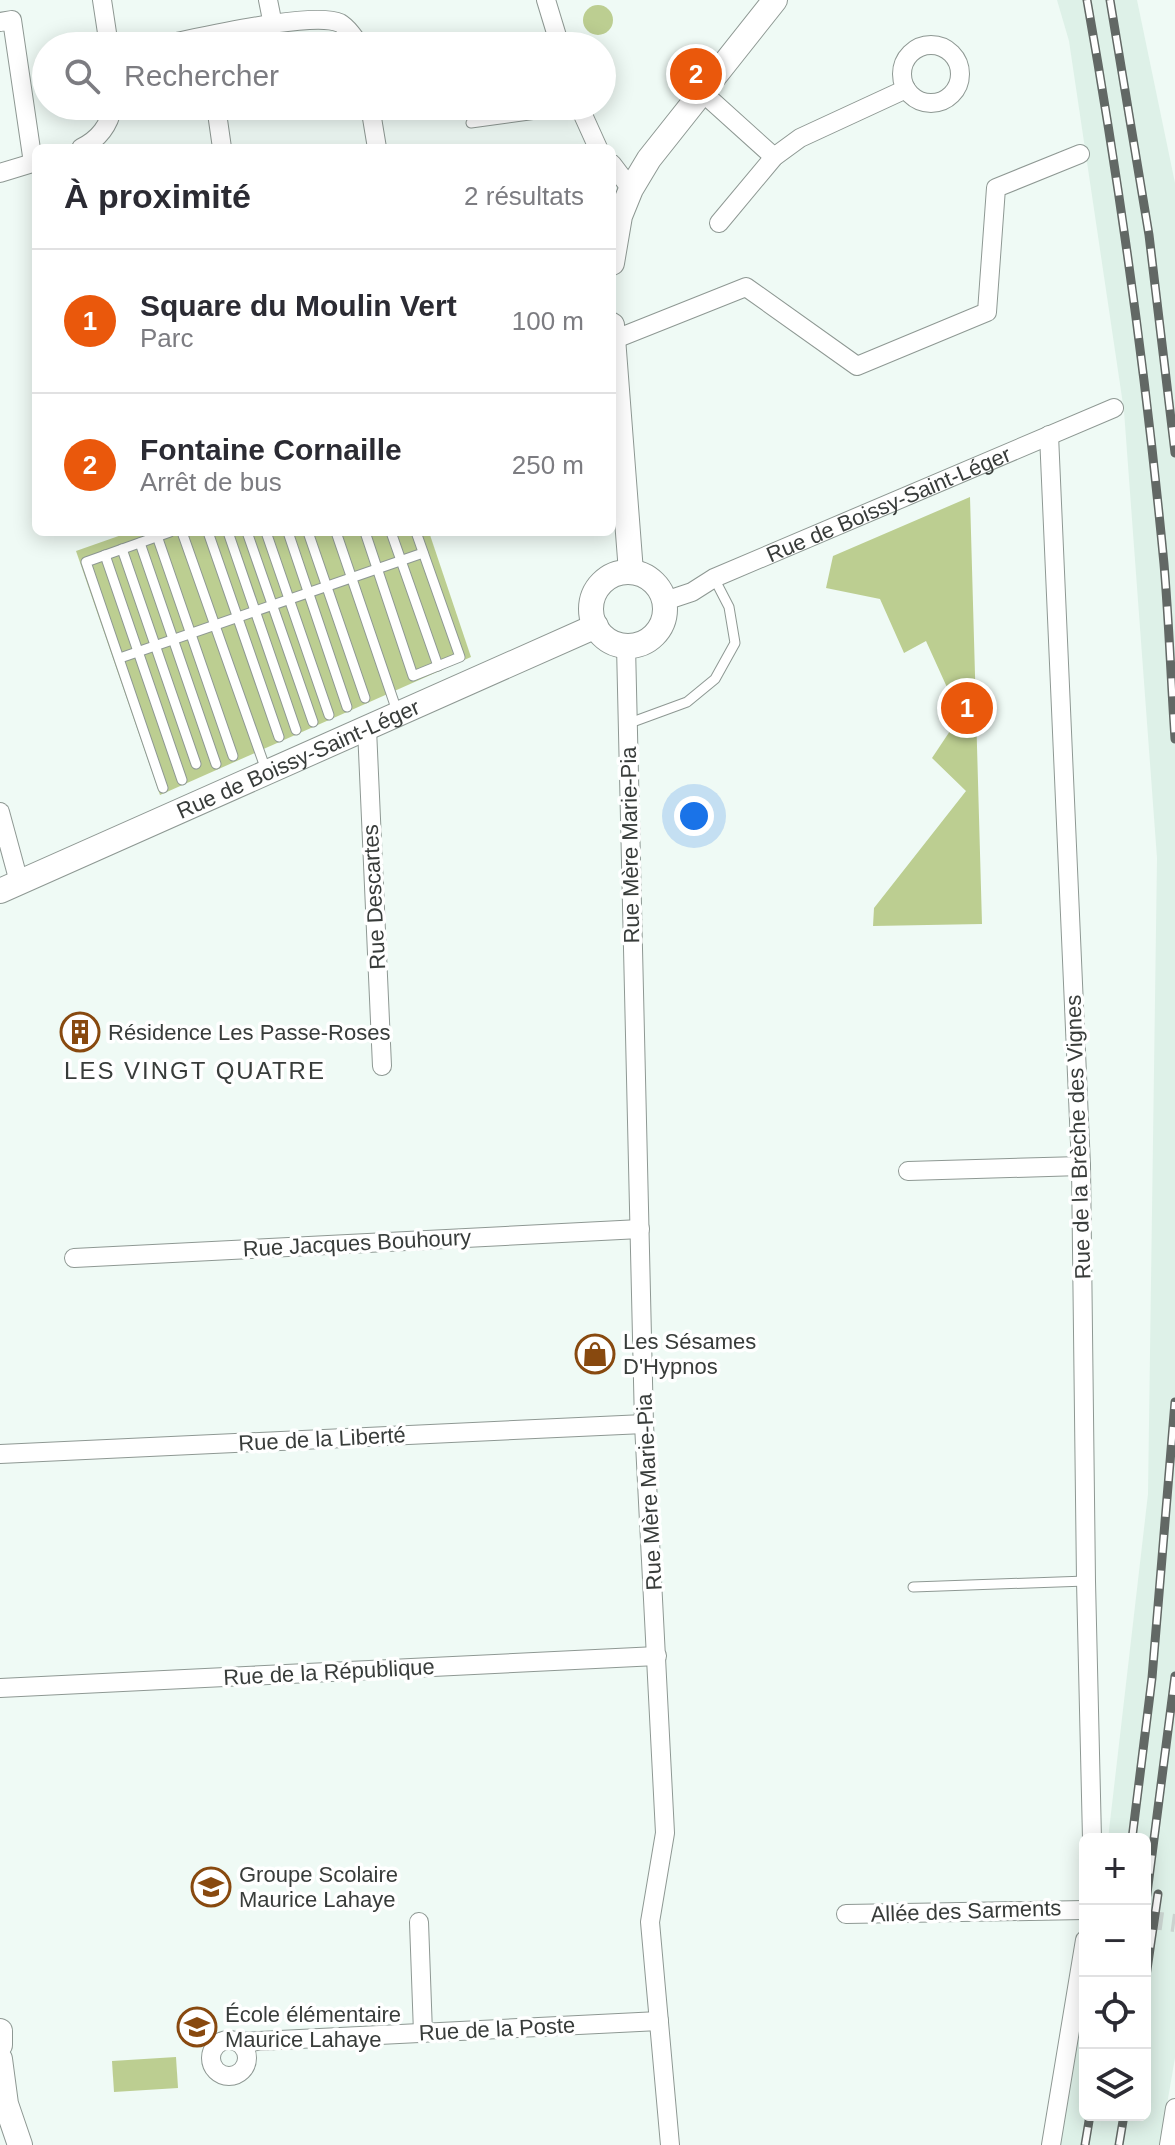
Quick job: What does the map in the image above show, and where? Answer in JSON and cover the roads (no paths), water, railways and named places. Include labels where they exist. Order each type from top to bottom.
[{"type":"main road","points":[[616,240],[620,216],[631,189],[649,159],[775,0]]},
{"type":"main road","points":[[616,432],[619,494],[631,572]]},
{"type":"main road","points":[[631,572],[642,574],[653,581],[665,601],[665,612],[657,633],[648,640],[626,646],[614,643],[596,626],[592,604],[595,593],[609,577],[631,572]]},
{"type":"main road","name":"Rue de Boissy-Saint-Léger","points":[[9,886],[596,626]]},
{"type":"main road","points":[[0,2031],[0,2045]]},
{"type":"main road","points":[[0,2059],[3,2100],[20,2145]]},
{"type":"street","points":[[102,0],[107,32]]},
{"type":"street","points":[[268,0],[273,25]]},
{"type":"street","points":[[546,0],[556,32]]},
{"type":"street","points":[[245,32],[322,19],[341,24],[348,32]]},
{"type":"street","points":[[0,22],[12,20],[32,150]]},
{"type":"street","points":[[719,223],[774,157],[800,138],[906,89]]},
{"type":"street","points":[[702,92],[774,157]]},
{"type":"street","points":[[89,144],[95,141],[110,120]]},
{"type":"street","points":[[218,120],[221,144]]},
{"type":"street","points":[[372,120],[376,144]]},
{"type":"street","points":[[586,120],[596,144]]},
{"type":"street","points":[[616,339],[746,287],[857,366],[987,312],[996,188],[1080,154]]},
{"type":"street","points":[[0,173],[32,164]]},
{"type":"street","points":[[616,169],[631,189]]},
{"type":"street","name":"Rue de Boissy-Saint-Léger","points":[[665,601],[1114,408]]},
{"type":"street","name":"Rue de la Brèche des Vignes","points":[[1049,435],[1081,1166],[1092,1833]]},
{"type":"street","name":"Rue Mère Marie-Pia","points":[[626,646],[644,1424],[665,1833],[650,1922],[670,2145]]},
{"type":"street","name":"Rue Descartes","points":[[367,729],[382,1066]]},
{"type":"street","points":[[0,812],[9,886]]},
{"type":"street","points":[[908,1171],[1081,1166]]},
{"type":"street","name":"Rue Jacques Bouhoury","points":[[74,1258],[640,1229]]},
{"type":"street","name":"Rue de la Liberté","points":[[0,1454],[644,1424]]},
{"type":"street","name":"Rue de la République","points":[[0,1688],[657,1656]]},
{"type":"street","name":"Allée des Sarments","points":[[846,1914],[1079,1910]]},
{"type":"street","points":[[419,1922],[423,2033]]},
{"type":"street","points":[[1051,2145],[1079,1976]]},
{"type":"street","name":"Rue de la Poste","points":[[239,2042],[659,2021]]},
{"type":"street","points":[[1169,2145],[1175,2108]]},
{"type":"lane","points":[[471,123],[491,120]]},
{"type":"lane","points":[[163,788],[86,562],[157,536],[233,756]]},
{"type":"lane","points":[[183,536],[267,773]]},
{"type":"lane","points":[[209,536],[279,737]]},
{"type":"lane","points":[[229,536],[296,730]]},
{"type":"lane","points":[[248,536],[313,722]]},
{"type":"lane","points":[[267,536],[329,715]]},
{"type":"lane","points":[[289,536],[347,707]]},
{"type":"lane","points":[[309,536],[365,698]]},
{"type":"lane","points":[[337,536],[398,715]]},
{"type":"lane","points":[[366,536],[413,676],[460,657],[417,536]]},
{"type":"lane","points":[[392,536],[438,666]]},
{"type":"lane","points":[[140,543],[216,764]]},
{"type":"lane","points":[[122,549],[196,764]]},
{"type":"lane","points":[[120,658],[423,553]]},
{"type":"lane","points":[[105,555],[182,780]]},
{"type":"lane","points":[[627,724],[687,702],[715,679],[735,643],[729,607],[714,578]]},
{"type":"lane","points":[[913,1587],[1086,1581]]},
{"type":"tunnel","points":[[1151,1920],[1175,1923]]},
{"type":"railway","points":[[1087,0],[1121,211],[1149,422],[1164,564],[1175,739]]},
{"type":"railway","points":[[1110,0],[1149,235],[1175,453]]},
{"type":"railway","points":[[1133,1833],[1152,1678],[1175,1402]]},
{"type":"railway","points":[[1146,1905],[1175,1676]]},
{"type":"railway","points":[[1146,1977],[1158,1894]]},
{"type":"railway","points":[[1085,2145],[1089,2121]]},
{"type":"railway","points":[[1119,2145],[1123,2121]]},
{"type":"place","name":"Fontaine Cornaille","points":[[696,74]]},
{"type":"place","name":"Square du Moulin Vert","points":[[967,708]]},
{"type":"place","name":"Résidence Les Passe-Roses","points":[[80,1032]]},
{"type":"place","name":"Les Sésames D'Hypnos","points":[[595,1354]]},
{"type":"place","name":"Groupe Scolaire Maurice Lahaye","points":[[211,1887]]},
{"type":"place","name":"École élémentaire Maurice Lahaye","points":[[197,2027]]},
{"type":"district","name":"LES VINGT QUATRE","points":[[195,1070]]}]
